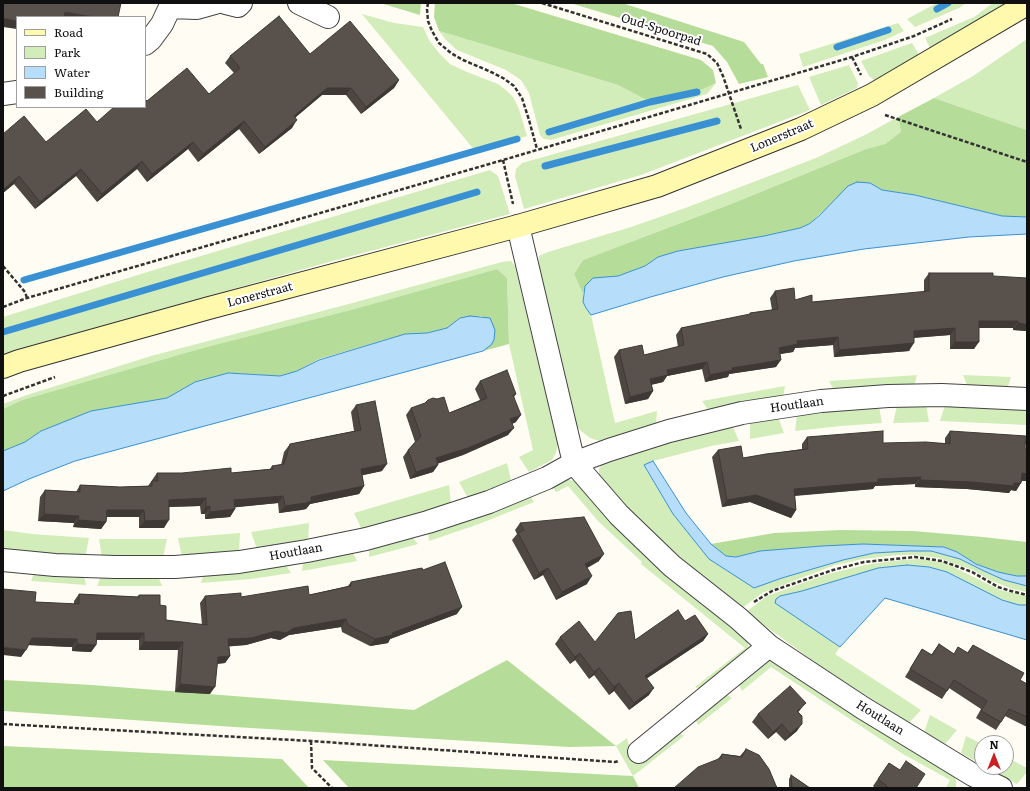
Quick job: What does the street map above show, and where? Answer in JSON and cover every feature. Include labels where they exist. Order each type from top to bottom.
[{"type":"street","points":[[146,43],[162,24],[170,5],[197,8],[215,3]]},
{"type":"street","points":[[226,3],[238,6],[241,3]]},
{"type":"street","points":[[298,3],[328,17]]},
{"type":"street","name":"Lonerstraat","points":[[3,367],[19,361],[209,308],[518,226],[657,186],[801,129],[872,95],[1027,4]]},
{"type":"street","points":[[3,94],[16,92]]},
{"type":"street","name":"Houtlaan","points":[[518,226],[574,463],[619,515],[672,566],[738,618],[769,646],[863,708],[969,781],[1001,788]]},
{"type":"street","name":"Houtlaan","points":[[3,560],[55,565],[115,567],[175,567],[239,562],[307,551],[366,539],[441,518],[497,499],[547,478],[574,463],[609,450],[669,431],[742,413],[814,403],[888,396],[942,395],[1027,399]]},
{"type":"street","points":[[639,752],[769,646]]},
{"type":"path","points":[[428,3],[428,20],[439,43],[462,60],[489,71],[503,78],[514,86],[522,98],[537,149]]},
{"type":"path","name":"Oud-Spoorpad","points":[[542,3],[707,54],[717,63],[730,94],[748,150]]},
{"type":"path","points":[[3,307],[27,298],[730,94],[880,48],[914,36],[955,18]]},
{"type":"path","points":[[883,114],[1027,162]]},
{"type":"path","points":[[503,160],[518,226]]},
{"type":"path","points":[[3,266],[27,298]]},
{"type":"path","points":[[738,618],[745,609],[772,591],[833,570],[864,562],[899,558],[915,557],[942,561],[972,572],[998,587],[1027,595]]},
{"type":"path","points":[[3,724],[311,741],[615,762],[639,752]]},
{"type":"path","points":[[311,741],[312,768],[332,788]]},
{"type":"green space","points":[[380,3],[421,3],[420,15]]},
{"type":"green space","points":[[435,3],[511,3],[701,60],[713,70],[716,83],[697,92],[650,102],[618,85],[439,31],[434,17]]},
{"type":"green space","points":[[570,3],[622,3],[744,42],[761,64],[763,64],[768,77],[739,84],[727,62],[713,46]]},
{"type":"green space","points":[[937,3],[966,3],[959,8],[915,27],[907,19]]},
{"type":"green space","points":[[993,3],[1004,3],[977,23],[930,48],[925,38],[974,17]]},
{"type":"green space","points":[[362,14],[394,23],[423,27],[429,40],[450,64],[498,84],[513,97],[519,109],[527,136],[476,152]]},
{"type":"green space","points":[[898,23],[904,31],[885,40],[803,67],[799,54]]},
{"type":"green space","points":[[439,31],[618,85],[650,102],[697,92],[716,83],[707,94],[551,140],[544,139],[540,135],[529,93],[521,80],[506,70],[457,50]]},
{"type":"green space","points":[[1027,39],[1027,130],[934,98],[973,76]]},
{"type":"green space","points":[[912,43],[919,55],[874,80],[869,76],[861,61]]},
{"type":"green space","points":[[849,65],[858,83],[857,88],[821,105],[809,77]]},
{"type":"green space","points":[[798,85],[810,110],[641,175],[524,209],[515,176],[516,169],[522,163]]},
{"type":"green space","points":[[934,98],[1027,130],[1027,217],[1002,216],[915,195],[882,190],[870,183],[831,204],[809,224],[800,228],[678,251],[658,257],[645,266],[618,276],[601,278],[585,286],[583,294],[574,274],[583,260],[731,204],[866,149],[885,144],[901,132],[898,117]]},
{"type":"green space","points":[[898,117],[901,132],[885,144],[866,149],[731,204],[583,260],[574,274],[583,294],[583,302],[591,315],[615,423],[657,411],[656,424],[599,441],[590,438],[581,431],[574,423],[538,264],[539,256],[688,207],[816,158],[865,135]]},
{"type":"green space","points":[[490,170],[498,176],[510,214],[329,262],[3,354],[3,317],[157,269]]},
{"type":"green space","points":[[511,261],[515,266],[558,444],[556,453],[552,460],[529,472],[519,457],[533,450],[509,344],[507,278],[497,269],[358,308],[199,349],[22,400],[3,409],[3,404],[27,395],[151,356],[502,262]]},
{"type":"green space","points":[[497,269],[507,278],[509,344],[483,351],[490,345],[482,316],[460,318],[447,328],[427,333],[405,334],[319,359],[297,371],[280,376],[228,373],[195,382],[167,398],[91,411],[41,431],[25,442],[3,451],[3,409],[22,400],[199,349],[358,308]]},
{"type":"green space","points":[[917,375],[914,387],[835,392],[829,381]]},
{"type":"green space","points":[[963,375],[1011,377],[1007,389],[968,387]]},
{"type":"green space","points":[[785,386],[783,398],[709,411],[702,401]]},
{"type":"green space","points":[[926,405],[929,422],[893,423],[897,406]]},
{"type":"green space","points":[[945,405],[1026,409],[1027,425],[940,421]]},
{"type":"green space","points":[[879,406],[882,423],[795,431],[797,415]]},
{"type":"green space","points":[[778,417],[784,433],[750,439],[750,421]]},
{"type":"green space","points":[[732,425],[739,441],[711,446],[653,461],[644,466],[673,514],[709,559],[754,588],[843,560],[874,553],[931,551],[960,559],[1004,580],[1027,586],[1027,592],[1012,589],[990,580],[973,570],[939,558],[898,555],[863,559],[835,565],[762,593],[741,609],[698,575],[653,534],[599,477],[599,469],[604,460]]},
{"type":"green space","points":[[507,463],[511,480],[468,498],[459,482]]},
{"type":"green space","points":[[564,479],[575,481],[743,636],[748,644],[749,650],[706,691],[695,687],[745,648],[641,564],[642,562],[598,521],[568,486],[556,492],[552,486]]},
{"type":"green space","points":[[449,485],[451,504],[362,530],[354,513]]},
{"type":"green space","points":[[528,493],[534,502],[479,524],[429,541],[428,531]]},
{"type":"green space","points":[[309,523],[308,542],[257,549],[251,532]]},
{"type":"green space","points":[[3,530],[32,534],[89,538],[85,557],[20,551],[3,548]]},
{"type":"green space","points":[[841,530],[913,531],[1027,542],[1027,576],[1017,576],[998,572],[976,564],[957,552],[944,547],[863,544],[760,551],[736,557],[726,556],[711,544],[774,533]]},
{"type":"green space","points":[[240,533],[239,552],[182,557],[178,538]]},
{"type":"green space","points":[[411,536],[418,544],[369,557],[369,547]]},
{"type":"green space","points":[[99,539],[167,539],[163,557],[102,558]]},
{"type":"green space","points":[[352,551],[357,561],[302,571],[303,561]]},
{"type":"green space","points":[[921,559],[945,563],[1000,590],[1027,596],[1027,605],[1019,605],[1002,600],[947,572],[929,567],[907,565],[878,568],[802,591],[780,596],[775,603],[840,647],[835,654],[921,710],[909,723],[819,665],[746,612],[767,596],[828,574],[865,565]]},
{"type":"green space","points":[[285,564],[291,573],[251,579],[201,583],[204,573]]},
{"type":"green space","points":[[35,571],[84,575],[86,585],[31,581]]},
{"type":"green space","points":[[101,576],[158,576],[162,586],[97,586]]},
{"type":"green space","points":[[770,658],[954,774],[956,788],[946,788],[950,780],[903,754],[771,667],[742,691],[737,681]]},
{"type":"green space","points":[[507,660],[616,746],[569,747],[234,727],[3,711],[3,680],[92,685],[414,710]]},
{"type":"green space","points":[[723,692],[732,698],[698,725],[694,715]]},
{"type":"green space","points":[[930,715],[957,730],[945,744],[924,733]]},
{"type":"green space","points":[[675,730],[684,736],[633,776],[616,746],[627,738],[630,749],[628,751],[636,760]]},
{"type":"green space","points":[[966,736],[974,740],[974,760],[961,753]]},
{"type":"green space","points":[[3,746],[282,759],[309,788],[3,788]]},
{"type":"green space","points":[[323,760],[633,776],[639,788],[349,788]]},
{"type":"green space","points":[[1014,761],[1027,768],[1027,772],[1017,784],[1001,775],[1014,775]]},
{"type":"water","points":[[857,182],[870,183],[882,190],[915,195],[1002,216],[1027,217],[1027,234],[969,237],[864,249],[794,261],[723,277],[591,315],[583,302],[585,286],[593,278],[618,276],[645,266],[658,257],[678,251],[800,228],[809,224],[819,216],[848,186]]},
{"type":"water","points":[[470,316],[490,318],[495,330],[494,340],[491,345],[483,351],[75,461],[3,491],[3,451],[25,442],[41,431],[91,411],[167,398],[195,382],[228,373],[280,376],[297,371],[319,360],[405,334],[427,333],[447,328],[460,318]]},
{"type":"water","points":[[653,461],[686,513],[711,544],[726,556],[736,557],[760,551],[863,544],[944,547],[957,552],[976,564],[998,572],[1017,576],[1027,576],[1027,586],[1004,580],[960,559],[931,551],[909,551],[874,553],[843,560],[754,588],[709,559],[673,514],[644,465]]},
{"type":"water","points":[[907,565],[929,567],[947,572],[1002,600],[1019,605],[1027,605],[1027,640],[885,598],[840,647],[775,603],[776,599],[780,596],[802,591],[878,568]]},
{"type":"building","points":[[3,3],[121,3],[118,16],[89,16],[65,12],[64,16],[16,16],[16,21],[3,18]]},
{"type":"building","points":[[279,16],[310,54],[350,21],[399,80],[366,107],[351,88],[327,88],[294,116],[297,120],[265,147],[244,121],[203,154],[193,142],[152,174],[142,161],[102,194],[81,169],[40,202],[19,176],[3,190],[3,134],[24,116],[46,142],[86,109],[97,122],[113,108],[146,108],[146,100],[147,101],[187,68],[209,94],[240,68],[230,56]]},
{"type":"building","points":[[929,273],[993,273],[993,276],[1027,278],[1027,324],[1018,323],[1018,321],[979,321],[979,342],[955,342],[955,328],[914,331],[914,343],[839,350],[838,337],[797,341],[798,344],[779,348],[781,360],[732,368],[733,370],[710,375],[707,362],[667,370],[668,375],[650,379],[653,391],[630,397],[619,350],[642,345],[644,355],[684,345],[681,328],[750,313],[778,309],[775,291],[794,288],[795,300],[812,295],[812,302],[929,291]]},
{"type":"building","points":[[507,370],[516,394],[513,395],[521,415],[510,419],[514,428],[468,448],[436,458],[438,465],[416,472],[408,450],[421,436],[411,408],[425,403],[433,398],[437,399],[444,397],[449,413],[487,398],[480,381]]},
{"type":"building","points":[[375,401],[387,464],[361,469],[364,486],[311,497],[311,501],[306,503],[285,506],[283,496],[234,500],[235,509],[210,512],[210,506],[206,507],[206,498],[169,500],[169,520],[145,521],[144,510],[107,510],[106,522],[78,520],[79,516],[44,514],[45,490],[80,492],[80,485],[120,487],[152,486],[152,481],[158,481],[157,473],[182,473],[231,468],[231,473],[273,469],[272,466],[284,464],[290,444],[361,430],[356,405]]},
{"type":"building","points":[[883,431],[883,443],[926,442],[950,444],[950,431],[1026,436],[1025,448],[1027,449],[1027,474],[1022,473],[1021,483],[1014,483],[1014,486],[972,482],[920,480],[921,477],[878,479],[878,482],[794,489],[796,510],[756,495],[727,500],[718,450],[741,446],[743,458],[808,449],[807,437]]},
{"type":"building","points":[[584,517],[604,554],[585,564],[592,576],[562,592],[548,568],[539,573],[518,533],[524,530],[520,523]]},
{"type":"building","points":[[445,562],[462,607],[392,633],[393,635],[375,639],[348,625],[346,619],[294,628],[286,633],[276,631],[251,638],[228,639],[230,656],[218,657],[215,687],[180,684],[183,642],[144,642],[144,633],[97,633],[96,645],[77,644],[77,639],[32,638],[26,650],[3,647],[3,589],[36,592],[35,602],[79,604],[79,594],[139,597],[139,595],[160,595],[160,605],[166,606],[166,620],[207,625],[205,596],[241,593],[241,597],[308,586],[309,595],[351,586],[351,582],[422,568],[423,570]]},
{"type":"building","points":[[678,610],[685,621],[695,615],[708,634],[645,676],[654,688],[634,703],[619,683],[614,687],[599,668],[594,672],[580,653],[575,657],[560,637],[579,621],[595,642],[618,613],[631,611],[635,640]]},
{"type":"building","points":[[939,644],[954,654],[958,647],[968,653],[973,645],[1024,673],[1020,680],[1027,684],[1027,717],[1009,709],[1001,722],[981,711],[987,701],[954,680],[947,691],[910,669],[922,649],[932,655]]},
{"type":"building","points":[[790,686],[806,703],[797,711],[802,716],[802,724],[790,734],[782,724],[773,732],[758,714]]},
{"type":"building","points":[[746,749],[759,755],[769,769],[777,788],[674,788],[698,767],[721,758],[722,754],[742,757]]},
{"type":"building","points":[[906,761],[925,774],[916,788],[886,788],[887,786],[878,779],[889,763],[900,770]]},
{"type":"building","points":[[791,775],[810,788],[792,788]]},
{"type":"waterway","points":[[937,9],[948,3]]},
{"type":"waterway","points":[[837,47],[888,30]]},
{"type":"waterway","points":[[549,132],[650,102],[697,92]]},
{"type":"waterway","points":[[545,166],[717,121]]},
{"type":"waterway","points":[[24,280],[517,139]]},
{"type":"waterway","points":[[3,332],[477,192]]}]
